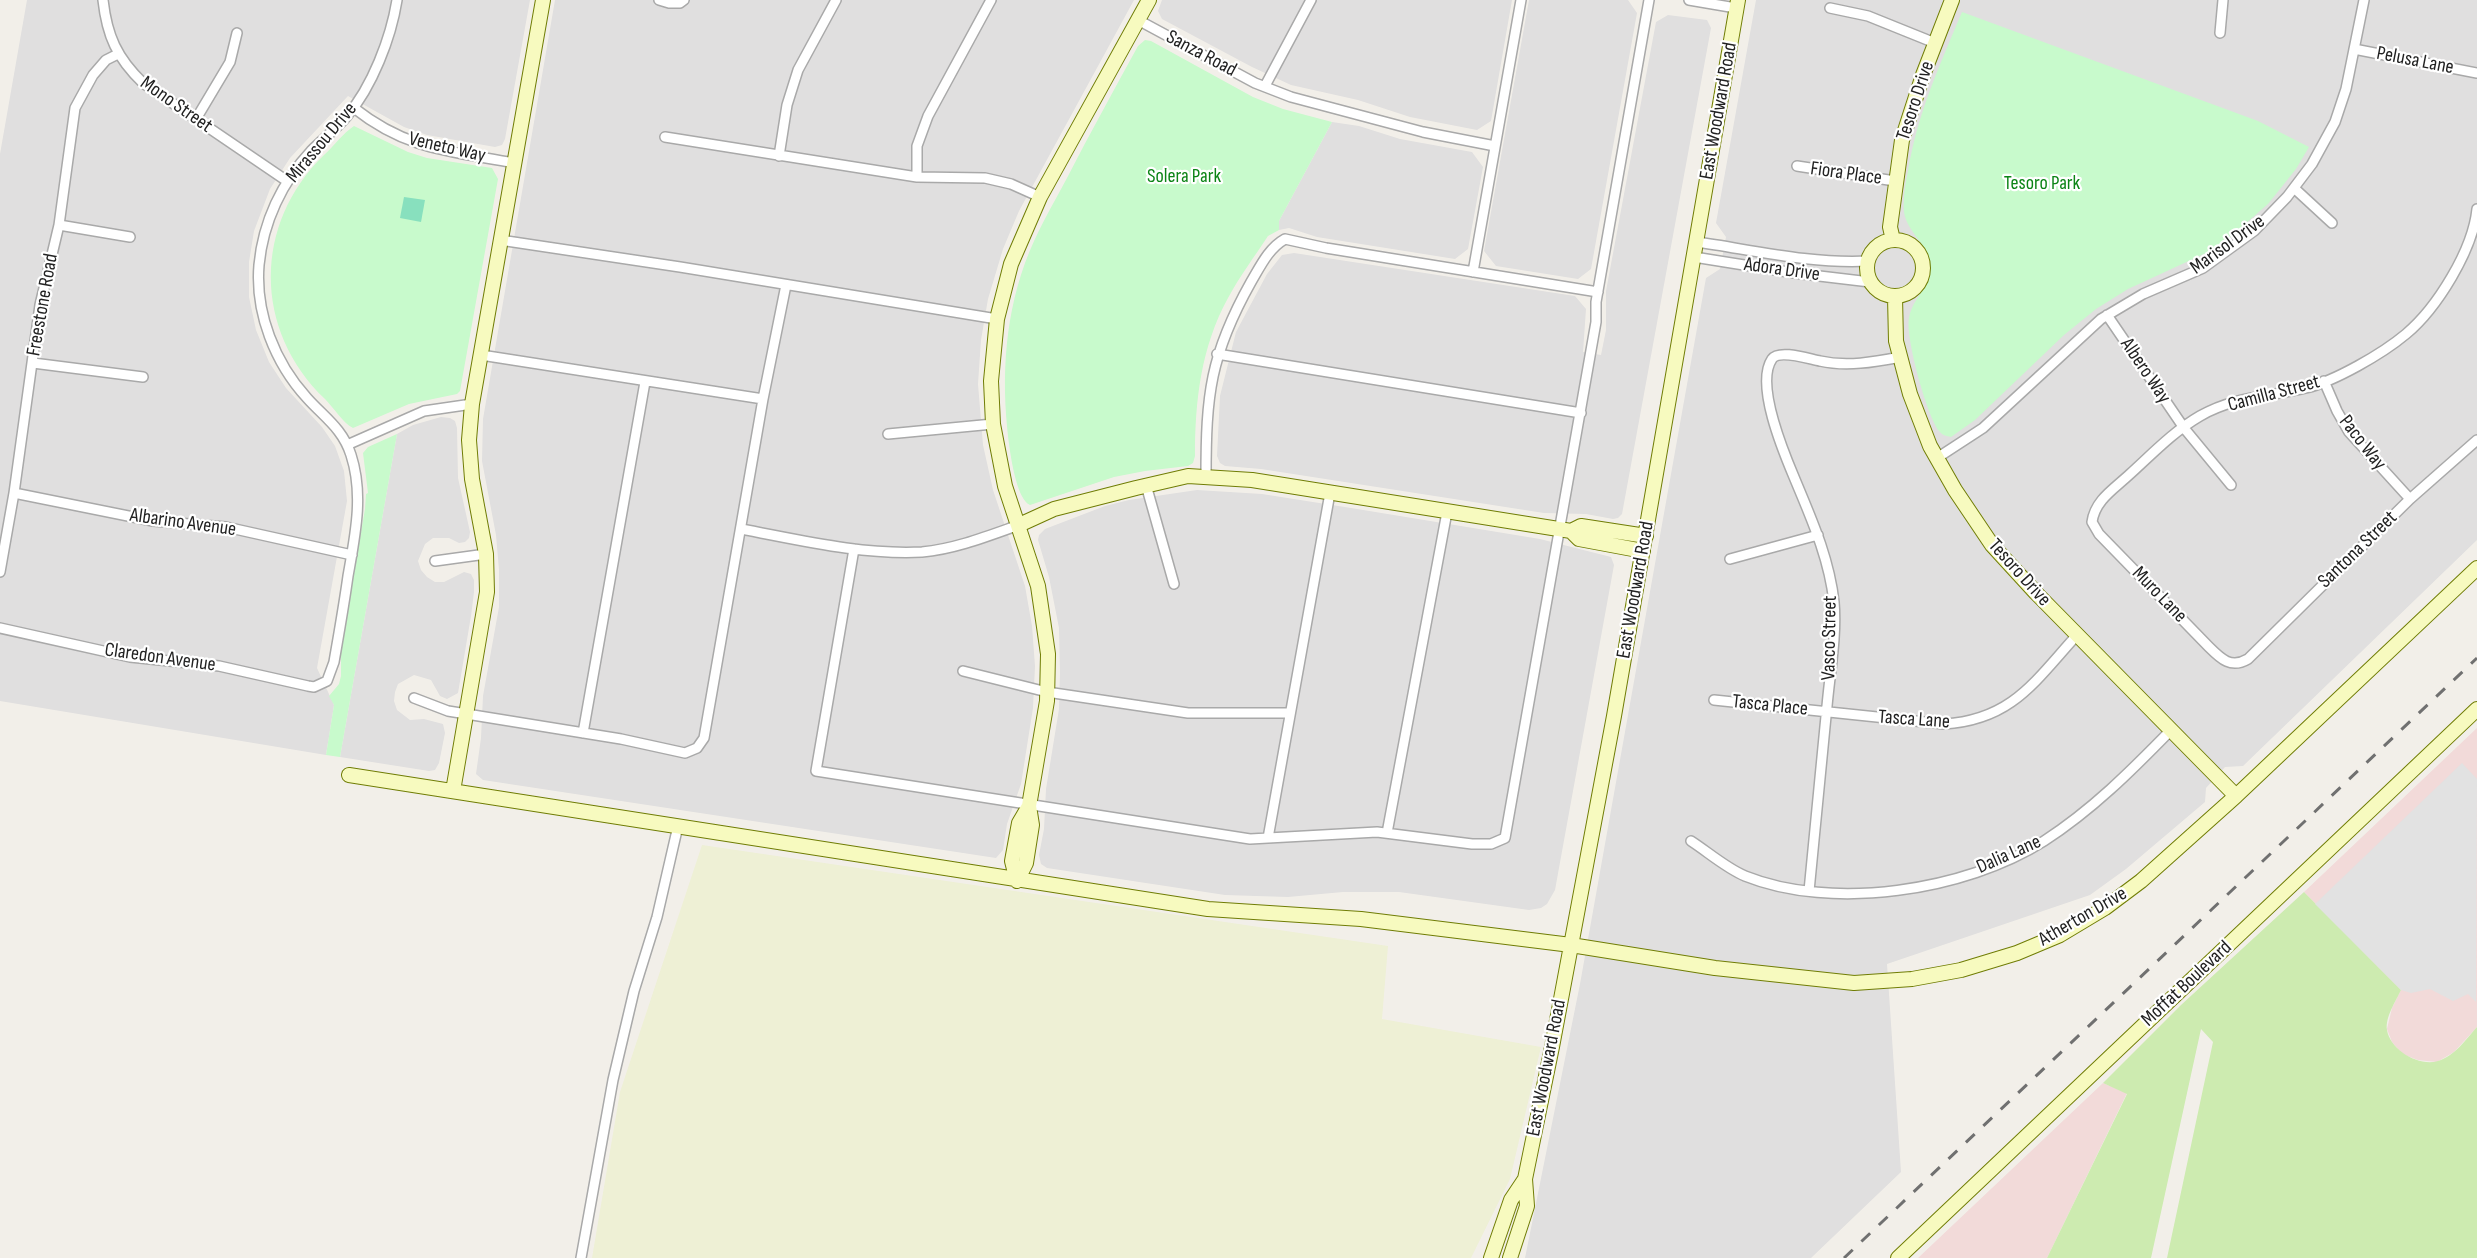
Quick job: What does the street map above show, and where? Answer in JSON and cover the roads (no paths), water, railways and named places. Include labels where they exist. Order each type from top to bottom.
[{"type":"street","name":"Mono Street","points":[[103,0],[110,38],[118,54],[143,83],[287,181]]},
{"type":"street","name":"Mirassou Drive","points":[[320,684],[327,681],[334,662],[357,525],[358,493],[355,468],[347,445],[334,424],[308,400],[274,346],[266,327],[259,285],[261,253],[269,220],[287,181],[311,151],[354,108],[384,48],[391,30],[397,0]]},
{"type":"street","points":[[453,791],[487,592],[486,554],[472,479],[469,440],[472,404],[543,0]]},
{"type":"street","points":[[659,0],[669,3],[680,3],[684,0]]},
{"type":"street","points":[[779,156],[787,105],[794,80],[836,0]]},
{"type":"street","points":[[917,177],[917,146],[928,116],[991,0]]},
{"type":"street","points":[[1017,881],[1012,861],[1019,823],[1029,806],[1047,692],[1048,654],[1038,586],[1005,486],[993,424],[991,381],[997,319],[1011,264],[1040,197],[1149,0]]},
{"type":"street","points":[[1265,86],[1311,0]]},
{"type":"street","points":[[1473,272],[1521,0]]},
{"type":"street","points":[[854,549],[816,771],[1239,838],[1377,832],[1472,844],[1491,844],[1504,838],[1566,530],[1581,413],[1596,322],[1598,292],[1649,0]]},
{"type":"street","points":[[1689,0],[1737,4]]},
{"type":"street","name":"Tesoro Drive","points":[[1893,240],[1890,227],[1902,140],[1952,0]]},
{"type":"street","points":[[2220,33],[2223,0]]},
{"type":"street","name":"Marisol Drive","points":[[1937,458],[1983,428],[2107,315],[2143,294],[2203,268],[2254,231],[2294,188],[2312,164],[2335,122],[2346,89],[2364,0]]},
{"type":"street","name":"East Woodward Road","points":[[1510,1258],[1527,1206],[1525,1179],[1571,945],[1646,536],[1737,4]]},
{"type":"street","points":[[1830,8],[1868,16],[1935,43]]},
{"type":"street","name":"Sanza Road","points":[[1138,20],[1265,86],[1292,97],[1423,132],[1495,146]]},
{"type":"street","points":[[195,119],[230,62],[237,33]]},
{"type":"street","name":"Pelusa Lane","points":[[2354,50],[2477,73]]},
{"type":"street","name":"Freestone Road","points":[[0,572],[14,493],[40,306],[58,225],[75,108],[93,75],[106,60],[118,54]]},
{"type":"street","name":"Veneto Way","points":[[354,108],[373,123],[411,142],[514,163]]},
{"type":"street","points":[[665,137],[917,177],[986,178],[1011,184],[1040,197]]},
{"type":"street","name":"Fiora Place","points":[[1797,166],[1895,181]]},
{"type":"street","points":[[2294,188],[2332,223]]},
{"type":"street","name":"Camilla Street","points":[[2094,511],[2098,503],[2166,441],[2200,416],[2243,398],[2307,388],[2350,370],[2406,334],[2454,274],[2462,259],[2477,209]]},
{"type":"street","points":[[58,225],[130,237]]},
{"type":"street","points":[[1206,477],[1206,414],[1217,354],[1234,312],[1258,270],[1274,246],[1285,239],[1326,248],[1598,292]]},
{"type":"street","points":[[500,240],[997,319]]},
{"type":"street","points":[[1893,240],[1902,240],[1917,250],[1924,267],[1919,285],[1912,291],[1895,297],[1881,292],[1870,282],[1868,275],[1868,261],[1877,246],[1893,240]]},
{"type":"street","name":"Adora Drive","points":[[1697,242],[1795,257],[1851,262],[1868,261]]},
{"type":"street","name":"Adora Drive","points":[[1694,257],[1870,282]]},
{"type":"street","points":[[414,698],[448,711],[583,733],[685,753],[697,748],[704,738],[763,399],[786,285]]},
{"type":"street","name":"Tesoro Drive","points":[[1895,297],[1896,340],[1910,394],[1937,458],[1955,490],[1992,545],[2236,796]]},
{"type":"street","name":"Albero Way","points":[[2107,315],[2184,428],[2231,485]]},
{"type":"street","points":[[1217,354],[1581,413]]},
{"type":"street","name":"Vasco Street","points":[[1809,891],[1832,651],[1834,603],[1823,548],[1790,466],[1767,395],[1766,377],[1772,359],[1777,355],[1792,355],[1826,362],[1868,364],[1901,357]]},
{"type":"street","points":[[481,356],[763,399]]},
{"type":"street","points":[[33,363],[143,377]]},
{"type":"street","name":"Paco Way","points":[[2324,381],[2349,432],[2410,499]]},
{"type":"street","points":[[583,733],[645,382]]},
{"type":"street","points":[[347,445],[424,411],[472,404]]},
{"type":"street","points":[[888,434],[993,424]]},
{"type":"street","name":"Santona Street","points":[[2241,663],[2248,659],[2410,499],[2477,440]]},
{"type":"street","points":[[741,529],[854,549],[923,552],[977,540],[1054,510],[1188,476],[1252,480],[1566,530],[1581,526],[1646,536]]},
{"type":"street","points":[[1146,485],[1174,584]]},
{"type":"street","name":"Albarino Avenue","points":[[14,493],[153,521],[226,527],[352,555]]},
{"type":"street","points":[[1268,838],[1330,493]]},
{"type":"street","name":"Muro Lane","points":[[2094,511],[2092,522],[2099,534],[2209,647],[2227,663],[2241,663]]},
{"type":"street","points":[[1387,833],[1447,512]]},
{"type":"street","points":[[1566,530],[1579,539],[1643,551]]},
{"type":"street","points":[[1730,559],[1818,535]]},
{"type":"street","points":[[435,561],[486,554]]},
{"type":"street","name":"Atherton Drive","points":[[349,775],[1208,909],[1361,919],[1571,945],[1715,969],[1854,983],[1912,979],[1961,970],[2017,953],[2060,935],[2106,908],[2141,882],[2236,796],[2477,568]]},
{"type":"street","name":"Claredon Avenue","points":[[0,628],[130,657],[219,666],[314,687],[320,684]]},
{"type":"street","name":"Tasca Lane","points":[[1826,712],[1944,724],[1964,723],[2006,707],[2024,692],[2077,635]]},
{"type":"street","points":[[963,671],[1047,692],[1188,713],[1289,713]]},
{"type":"street","name":"Tasca Place","points":[[1714,700],[1826,712]]},
{"type":"street","name":"Moffat Boulevard","points":[[1898,1258],[2477,709]]},
{"type":"street","name":"Dalia Lane","points":[[1691,841],[1742,875],[1781,888],[1862,893],[1907,890],[1948,881],[2008,859],[2042,842],[2087,811],[2122,780],[2171,730]]},
{"type":"street","points":[[581,1258],[613,1080],[634,991],[657,917],[678,826]]},
{"type":"street","name":"East Woodward Road","points":[[1491,1258],[1511,1200],[1525,1179]]},
{"type":"railway","points":[[1844,1258],[2477,658]]},
{"type":"park label","name":"Solera Park","points":[[1184,177]]},
{"type":"park label","name":"Tesoro Park","points":[[2042,184]]}]
